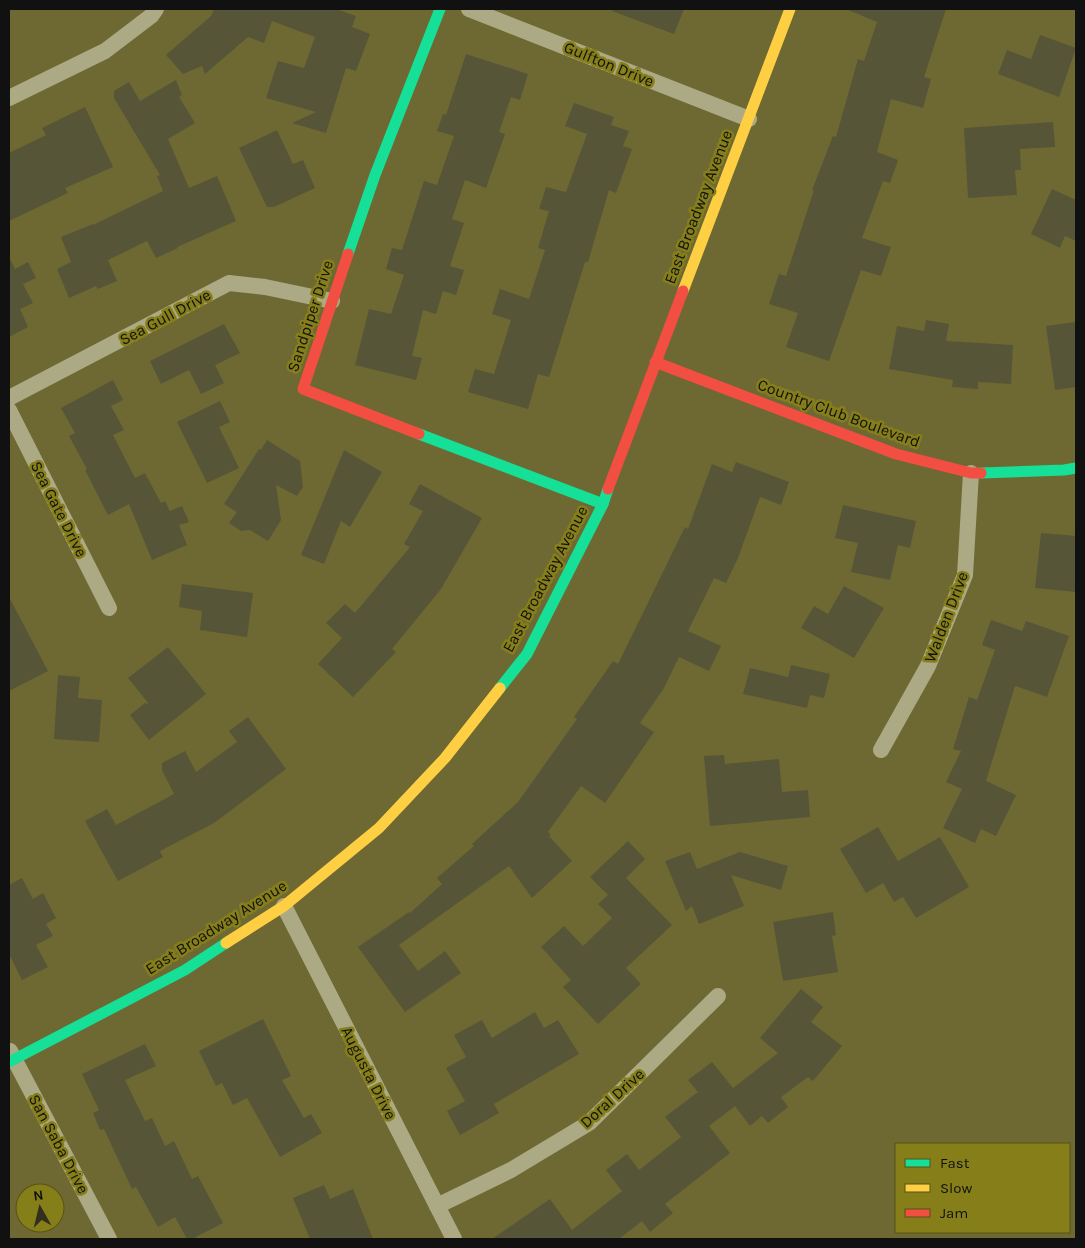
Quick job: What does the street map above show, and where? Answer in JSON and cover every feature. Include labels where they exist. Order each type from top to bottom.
[{"type":"street","points":[[9,98],[105,51],[151,16],[156,9]]},
{"type":"street","name":"Sandpiper Drive","points":[[440,9],[375,175],[303,390],[603,504]]},
{"type":"street","name":"Gulfton Drive","points":[[469,9],[749,119]]},
{"type":"street","name":"East Broadway Avenue","points":[[10,1057],[184,970],[284,906],[379,828],[451,751],[527,654],[603,504],[655,362],[790,9]]},
{"type":"street","name":"Sea Gull Drive","points":[[9,398],[229,283],[265,287],[332,301]]},
{"type":"street","name":"Country Club Boulevard","points":[[655,362],[896,454],[971,473],[1076,468]]},
{"type":"street","name":"Sea Gate Drive","points":[[9,410],[109,608]]},
{"type":"street","name":"Walden Drive","points":[[881,750],[928,666],[965,575],[971,473]]},
{"type":"street","name":"Augusta Drive","points":[[284,906],[454,1239]]},
{"type":"street","name":"Doral Drive","points":[[437,1206],[512,1170],[589,1123],[718,996]]},
{"type":"street","name":"San Saba Drive","points":[[10,1057],[109,1239]]},
{"type":"building","points":[[214,9],[336,9],[356,16],[352,27],[370,34],[356,71],[346,68],[326,133],[292,123],[316,112],[266,98],[278,61],[304,68],[315,37],[272,21],[264,43],[248,37],[205,74],[202,66],[183,74],[166,55],[211,16]]},
{"type":"building","points":[[613,9],[684,9],[674,34],[612,11]]},
{"type":"building","points":[[846,9],[946,9],[924,77],[931,79],[923,108],[891,99],[877,152],[898,160],[890,183],[883,181],[862,238],[891,247],[881,276],[861,270],[829,361],[786,347],[798,313],[769,304],[779,274],[786,276],[814,190],[812,190],[833,136],[836,137],[858,59],[864,61],[877,22]]},
{"type":"building","points":[[1040,35],[1076,48],[1059,97],[998,74],[1007,50],[1031,59]]},
{"type":"building","points":[[466,54],[528,74],[520,100],[511,97],[499,132],[505,134],[486,188],[465,180],[452,219],[464,223],[450,266],[464,270],[456,295],[443,291],[436,314],[423,310],[412,356],[422,358],[416,380],[355,365],[369,309],[391,314],[404,275],[386,269],[392,248],[402,250],[424,181],[437,185],[454,136],[437,131],[443,114],[446,115]]},
{"type":"building","points":[[176,80],[182,95],[179,97],[195,123],[168,139],[189,188],[217,176],[236,221],[156,258],[147,241],[108,260],[117,281],[98,289],[96,286],[69,298],[57,269],[71,262],[61,237],[93,225],[163,191],[157,176],[160,175],[114,98],[114,91],[129,82],[140,101]]},
{"type":"building","points":[[574,103],[614,117],[611,125],[629,131],[623,146],[632,149],[616,193],[609,190],[588,262],[585,262],[549,377],[538,374],[528,409],[468,392],[475,369],[494,374],[511,320],[492,314],[500,289],[529,299],[545,250],[538,248],[549,211],[539,209],[546,187],[566,192],[587,134],[565,126]]},
{"type":"building","points":[[85,107],[113,167],[65,188],[68,193],[9,221],[9,153],[46,135],[42,128]]},
{"type":"building","points":[[1053,122],[1055,147],[1020,149],[1021,170],[1015,170],[1017,195],[968,198],[964,128]]},
{"type":"building","points":[[277,130],[293,164],[303,160],[315,188],[274,207],[267,207],[239,148]]},
{"type":"building","points":[[1052,189],[1076,200],[1076,241],[1065,236],[1060,248],[1031,234]]},
{"type":"building","points":[[9,257],[15,269],[28,262],[36,278],[23,284],[33,303],[20,309],[28,327],[9,337]]},
{"type":"building","points":[[926,320],[949,324],[946,341],[1013,345],[1011,384],[978,382],[978,389],[952,387],[953,380],[889,369],[897,326],[924,331]]},
{"type":"building","points":[[1076,322],[1076,387],[1055,390],[1046,326]]},
{"type":"building","points":[[224,324],[240,353],[215,365],[224,383],[201,394],[189,370],[161,384],[150,361]]},
{"type":"building","points":[[113,380],[123,400],[111,406],[124,430],[113,435],[135,478],[145,473],[161,503],[165,501],[170,511],[182,506],[189,522],[179,525],[187,545],[152,560],[129,504],[108,515],[85,470],[87,469],[69,436],[75,433],[61,408]]},
{"type":"building","points":[[220,401],[230,422],[219,427],[239,468],[207,483],[177,422]]},
{"type":"building","points":[[267,440],[300,461],[303,487],[297,496],[276,485],[281,520],[268,541],[250,530],[241,531],[229,523],[237,512],[224,504],[259,449],[261,450]]},
{"type":"building","points":[[344,450],[382,472],[350,527],[341,521],[324,564],[301,555]]},
{"type":"building","points":[[736,462],[789,482],[781,505],[760,497],[738,558],[726,583],[714,578],[688,631],[721,646],[709,671],[679,657],[664,688],[640,723],[654,732],[605,803],[581,786],[548,832],[551,835],[549,836],[572,861],[532,898],[509,866],[399,945],[418,971],[445,951],[461,973],[405,1012],[358,947],[410,913],[442,884],[437,878],[474,846],[472,844],[518,802],[577,719],[574,717],[613,661],[618,664],[685,527],[688,529],[712,464],[732,472]]},
{"type":"building","points":[[420,484],[482,518],[441,589],[392,649],[396,652],[353,697],[318,664],[342,638],[326,623],[345,604],[355,613],[410,547],[404,544],[423,511],[409,504]]},
{"type":"building","points":[[843,505],[916,521],[910,548],[898,545],[890,580],[851,572],[858,543],[835,538]]},
{"type":"building","points":[[1041,533],[1076,536],[1076,592],[1035,588]]},
{"type":"building","points":[[182,584],[253,593],[247,637],[200,630],[202,611],[179,607]]},
{"type":"building","points":[[844,586],[884,608],[854,658],[801,628],[814,606],[828,614]]},
{"type":"building","points":[[9,597],[48,671],[9,691]]},
{"type":"building","points":[[991,620],[1022,631],[1026,621],[1069,636],[1047,697],[1015,686],[986,781],[1016,795],[996,836],[981,829],[975,843],[943,828],[962,789],[946,782],[961,751],[953,749],[969,697],[977,700],[995,650],[982,645]]},
{"type":"building","points":[[168,647],[206,694],[149,740],[130,715],[145,703],[149,704],[128,678]]},
{"type":"building","points":[[791,665],[830,674],[824,698],[810,695],[807,708],[743,694],[750,668],[788,677]]},
{"type":"building","points":[[58,675],[80,677],[78,698],[102,700],[99,742],[54,739]]},
{"type":"building","points":[[248,717],[286,769],[214,823],[160,851],[163,857],[118,881],[85,821],[107,809],[116,825],[174,794],[162,770],[162,763],[185,751],[196,772],[237,742],[229,731]]},
{"type":"building","points":[[724,755],[725,764],[779,759],[782,792],[808,790],[810,817],[710,826],[704,756]]},
{"type":"building","points":[[878,827],[898,861],[940,837],[969,887],[916,918],[903,897],[894,902],[883,883],[866,893],[840,849]]},
{"type":"building","points":[[628,841],[645,859],[626,878],[672,925],[626,968],[641,984],[598,1024],[563,987],[571,980],[541,947],[564,926],[583,946],[612,918],[598,904],[608,895],[590,877]]},
{"type":"building","points":[[690,852],[697,869],[740,852],[788,866],[781,890],[731,875],[744,906],[699,924],[692,906],[686,911],[665,861]]},
{"type":"building","points":[[22,878],[33,899],[43,893],[56,918],[46,924],[53,936],[36,945],[48,967],[22,980],[9,954],[9,885]]},
{"type":"building","points":[[833,912],[836,935],[832,936],[838,972],[783,981],[773,922]]},
{"type":"building","points":[[801,989],[823,1007],[811,1022],[842,1046],[813,1081],[808,1077],[781,1097],[788,1107],[768,1123],[762,1116],[750,1126],[735,1106],[709,1126],[730,1153],[665,1204],[673,1213],[650,1232],[642,1221],[619,1239],[492,1239],[550,1199],[572,1230],[622,1191],[606,1170],[627,1154],[639,1170],[681,1137],[665,1117],[698,1092],[688,1080],[712,1062],[733,1088],[778,1053],[760,1038]]},
{"type":"building","points":[[535,1012],[544,1028],[558,1020],[579,1054],[494,1104],[499,1113],[460,1135],[447,1111],[465,1101],[446,1068],[466,1057],[454,1035],[482,1020],[492,1038]]},
{"type":"building","points":[[263,1019],[291,1076],[282,1080],[304,1118],[311,1114],[322,1133],[280,1157],[247,1098],[233,1105],[222,1083],[216,1086],[199,1051]]},
{"type":"building","points":[[145,1044],[156,1066],[125,1080],[145,1121],[152,1118],[165,1146],[174,1141],[192,1179],[198,1176],[223,1223],[192,1239],[187,1239],[175,1217],[158,1227],[136,1187],[132,1189],[104,1129],[100,1130],[93,1113],[99,1110],[82,1074]]},
{"type":"building","points":[[324,1185],[330,1199],[353,1189],[373,1239],[310,1239],[293,1198]]},
{"type":"traffic: fast","points":[[348,254],[375,175],[440,9]]},
{"type":"traffic: fast","points":[[419,434],[603,504]]},
{"type":"traffic: fast","points":[[981,473],[1076,468]]},
{"type":"traffic: fast","points":[[500,688],[527,654],[603,504],[608,489]]},
{"type":"traffic: fast","points":[[9,1062],[185,970],[226,943]]},
{"type":"traffic: slow","points":[[683,291],[790,9]]},
{"type":"traffic: slow","points":[[226,943],[284,906],[379,828],[445,758],[500,688]]},
{"type":"traffic: jam","points":[[348,254],[303,389],[419,434]]},
{"type":"traffic: jam","points":[[608,489],[683,291]]},
{"type":"traffic: jam","points":[[655,362],[896,454],[971,473],[981,473]]}]
